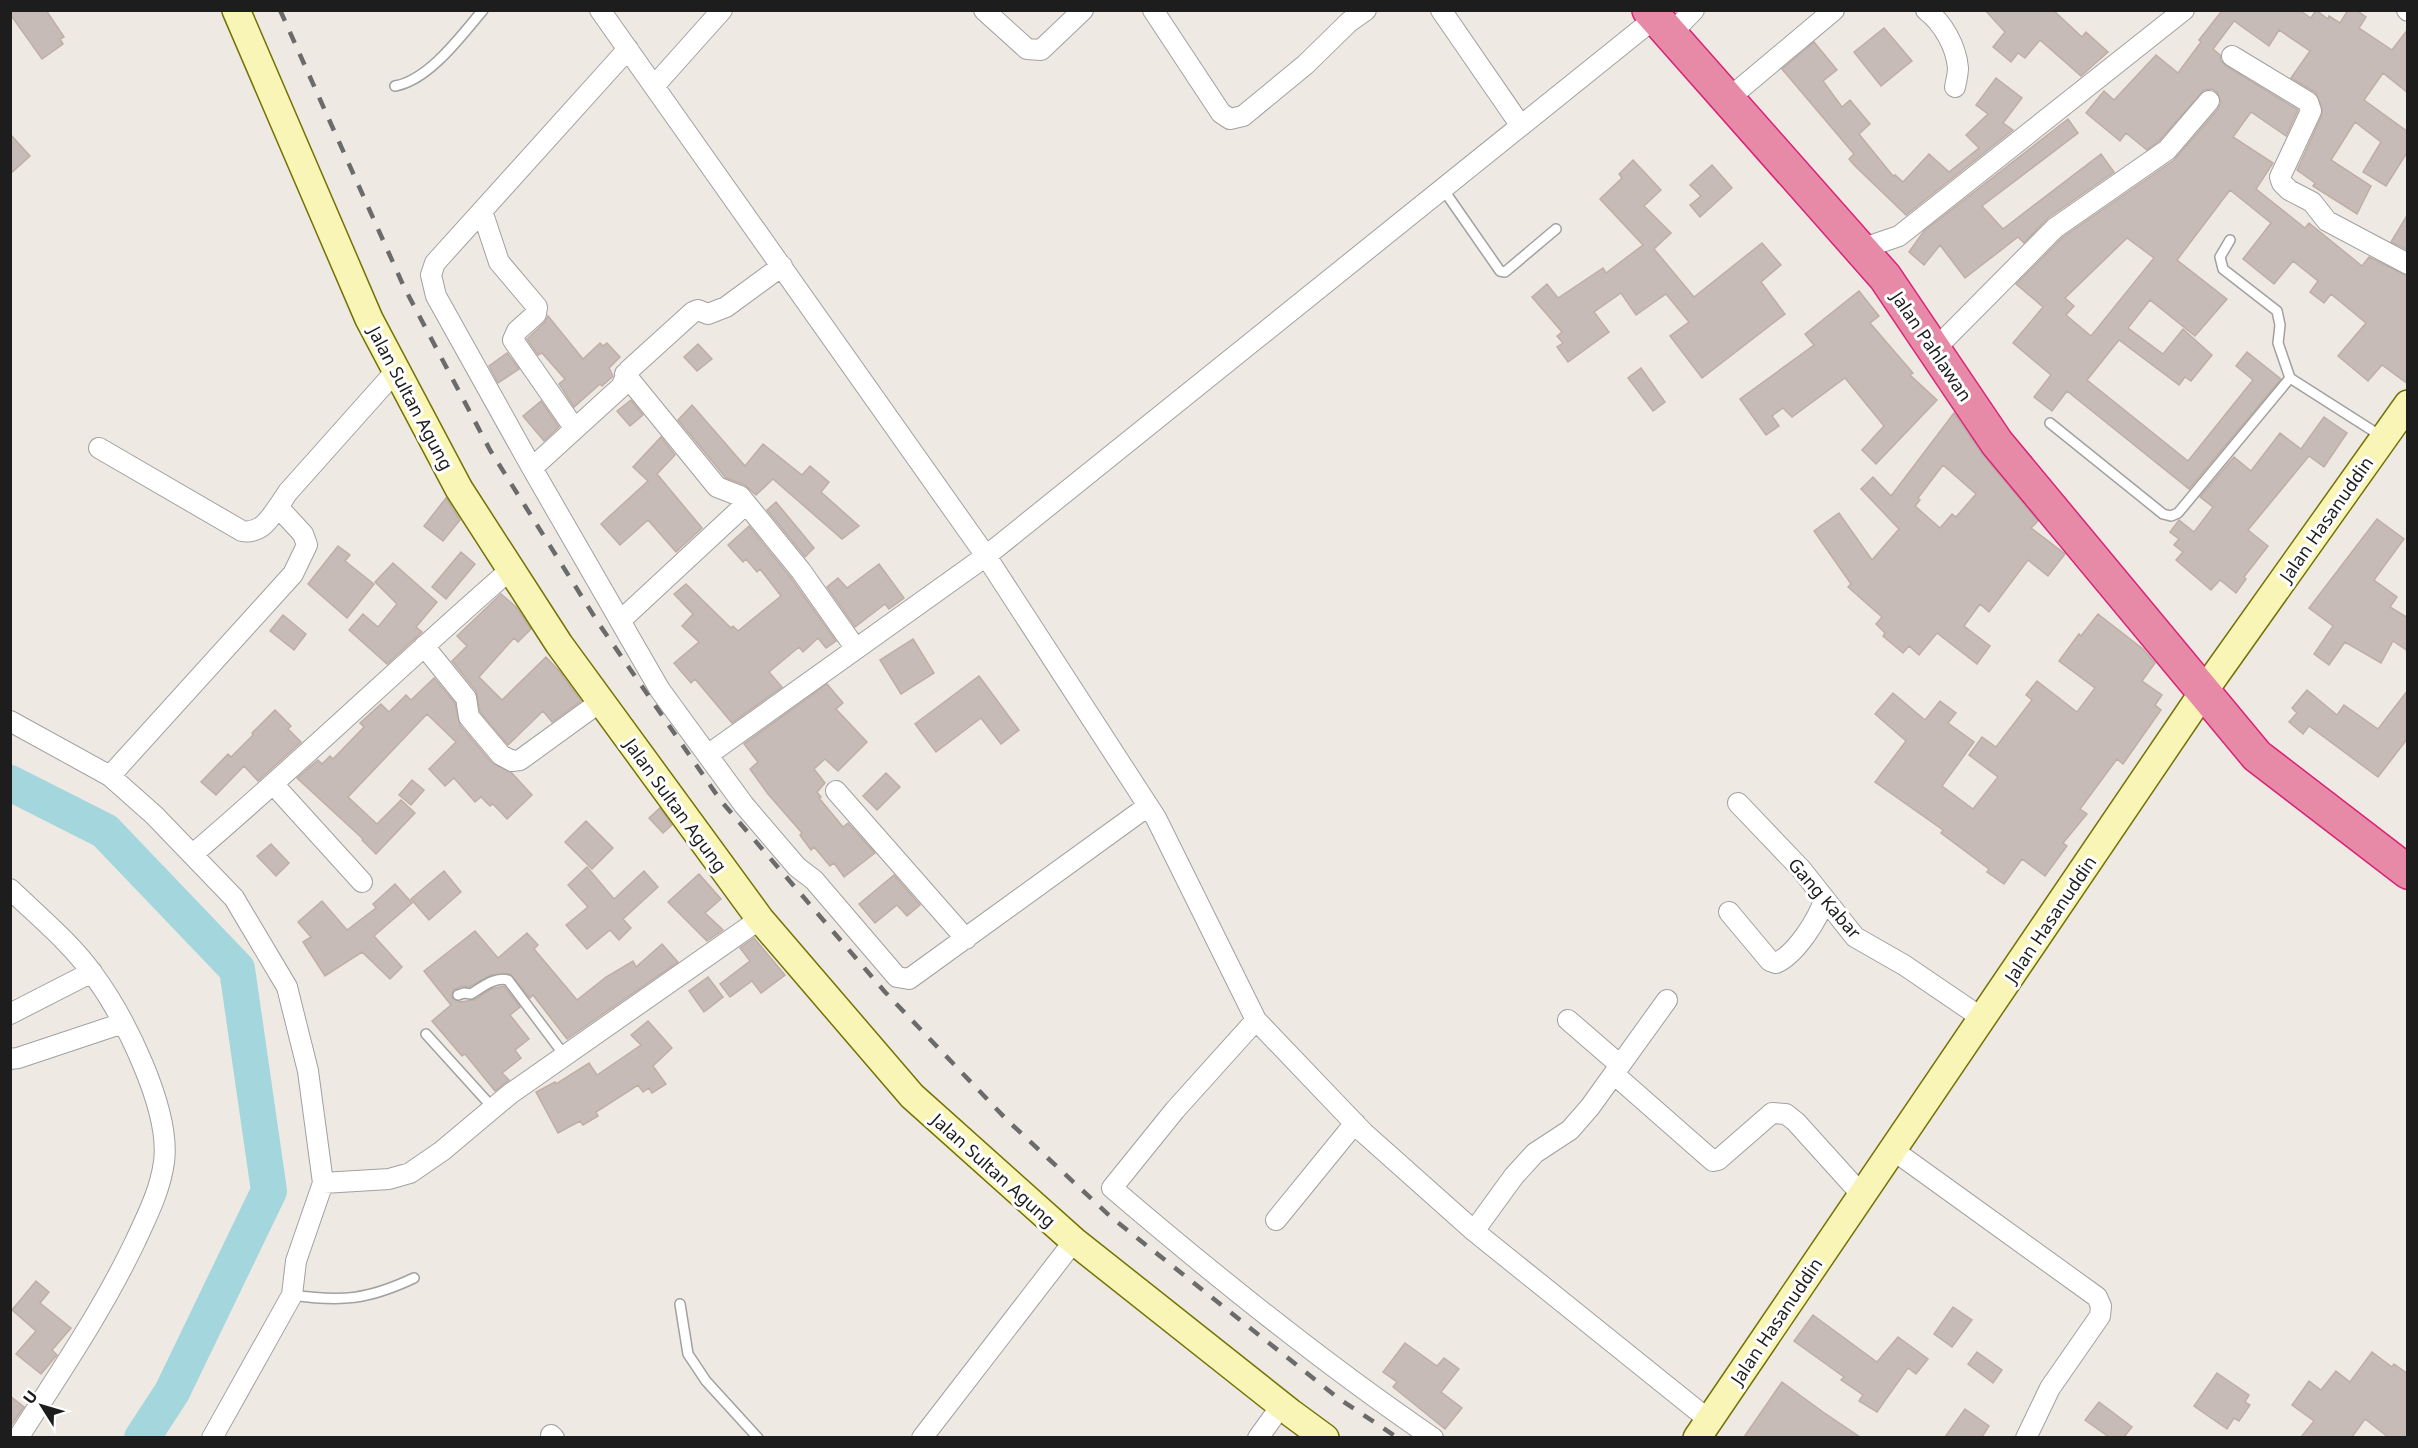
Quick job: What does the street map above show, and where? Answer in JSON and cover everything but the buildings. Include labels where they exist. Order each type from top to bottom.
[{"type":"highway","name":"Jalan Pahlawan","points":[[1658,21],[1872,261],[1935,349],[1997,443],[2257,756],[2408,872]]},
{"type":"street","name":"Jalan Sultan Agung","points":[[236,10],[369,319],[395,372],[459,489],[559,644],[760,920],[912,1096],[1074,1241],[1281,1406],[1325,1437]]},
{"type":"street","points":[[600,10],[987,556],[1152,812],[1256,1020],[1355,1123],[1474,1231],[1703,1429]]},
{"type":"street","points":[[655,86],[722,10]]},
{"type":"street","points":[[984,10],[1027,49],[1041,50],[1083,10]]},
{"type":"street","points":[[1153,10],[1221,113],[1230,119],[1243,116],[1305,65],[1349,22],[1366,10]]},
{"type":"street","points":[[1441,10],[1521,126]]},
{"type":"street","points":[[709,754],[987,556],[1521,126],[1658,21],[1694,10]]},
{"type":"street","points":[[1728,99],[1834,10]]},
{"type":"street","points":[[1926,10],[1934,16],[1948,36],[1958,68],[1955,87]]},
{"type":"street","points":[[1872,261],[1899,236],[2184,10]]},
{"type":"street","points":[[628,49],[435,263],[431,275],[436,296],[660,690],[709,754],[744,805],[797,867],[814,880],[897,977],[909,979],[1152,812]]},
{"type":"street","points":[[2232,56],[2308,102],[2311,111],[2280,177],[2282,183],[2289,190],[2312,201],[2327,221],[2408,264]]},
{"type":"street","points":[[1935,349],[2055,228],[2167,150],[2209,101]]},
{"type":"street","points":[[482,211],[499,262],[537,307],[536,314],[518,331],[513,340],[575,429]]},
{"type":"street","points":[[532,468],[621,387],[626,374],[693,312],[698,310],[708,314],[715,313],[782,266]]},
{"type":"street","points":[[99,448],[242,531],[251,532],[266,525],[288,492],[395,372]]},
{"type":"street","points":[[626,374],[717,487],[734,493],[746,504],[801,571],[856,649]]},
{"type":"street","name":"Jalan Hasanuddin","points":[[1703,1429],[2204,691],[2408,404]]},
{"type":"street","points":[[620,621],[746,504]]},
{"type":"street","points":[[110,776],[285,582],[303,558],[308,545],[303,534],[278,507]]},
{"type":"street","points":[[193,854],[274,785],[510,570]]},
{"type":"street","points":[[424,646],[466,698],[469,717],[501,754],[512,761],[520,760],[600,702]]},
{"type":"street","points":[[10,721],[110,776],[154,815],[234,898],[287,987],[308,1071],[323,1183],[296,1261],[291,1295],[212,1437]]},
{"type":"street","points":[[274,785],[362,882]]},
{"type":"street","points":[[836,790],[966,939]]},
{"type":"street","name":"Gang Kabar","points":[[1738,803],[1801,869],[1855,937],[1904,965],[1982,1018]]},
{"type":"street","points":[[10,889],[92,972],[113,1003],[153,1089],[164,1128],[164,1161],[153,1203],[119,1275],[18,1437]]},
{"type":"street","points":[[1730,912],[1770,961],[1776,963],[1788,954],[1816,920],[1824,899]]},
{"type":"street","points":[[323,1183],[389,1179],[410,1173],[442,1151],[493,1108],[760,920]]},
{"type":"street","points":[[10,1014],[92,972]]},
{"type":"street","points":[[1474,1231],[1514,1176],[1535,1153],[1570,1130],[1618,1070],[1667,1000]]},
{"type":"street","points":[[1256,1020],[1175,1110],[1112,1188],[1217,1278],[1359,1388],[1433,1437]]},
{"type":"street","points":[[1568,1020],[1713,1161],[1719,1160],[1772,1113],[1786,1114],[1796,1122],[1862,1195]]},
{"type":"street","points":[[10,1059],[123,1023]]},
{"type":"street","points":[[1276,1220],[1355,1123]]},
{"type":"street","points":[[1893,1150],[2097,1297],[2101,1306],[2100,1316],[2050,1388],[2026,1437]]},
{"type":"street","points":[[922,1437],[1074,1241]]},
{"type":"street","points":[[1258,1437],[1281,1406]]},
{"type":"lane","points":[[395,86],[406,84],[420,76],[437,61],[483,10]]},
{"type":"lane","points":[[1443,189],[1500,271],[1506,272],[1556,229]]},
{"type":"lane","points":[[2230,240],[2220,257],[2223,269],[2277,311],[2280,325],[2278,343],[2290,378],[2383,438]]},
{"type":"lane","points":[[2050,423],[2163,514],[2171,516],[2178,513],[2290,378]]},
{"type":"lane","points":[[458,995],[471,994],[502,978],[508,980],[565,1056]]},
{"type":"lane","points":[[426,1034],[493,1108]]},
{"type":"lane","points":[[291,1295],[327,1299],[355,1297],[383,1292],[414,1278]]},
{"type":"lane","points":[[680,1304],[688,1354],[706,1381],[758,1437]]},
{"type":"waterway","points":[[10,783],[105,831],[237,969],[269,1191],[172,1392],[142,1438]]},
{"type":"railway","points":[[280,10],[404,287],[490,450],[599,624],[721,801],[885,992],[1007,1120],[1111,1217],[1338,1398],[1398,1438]]}]
